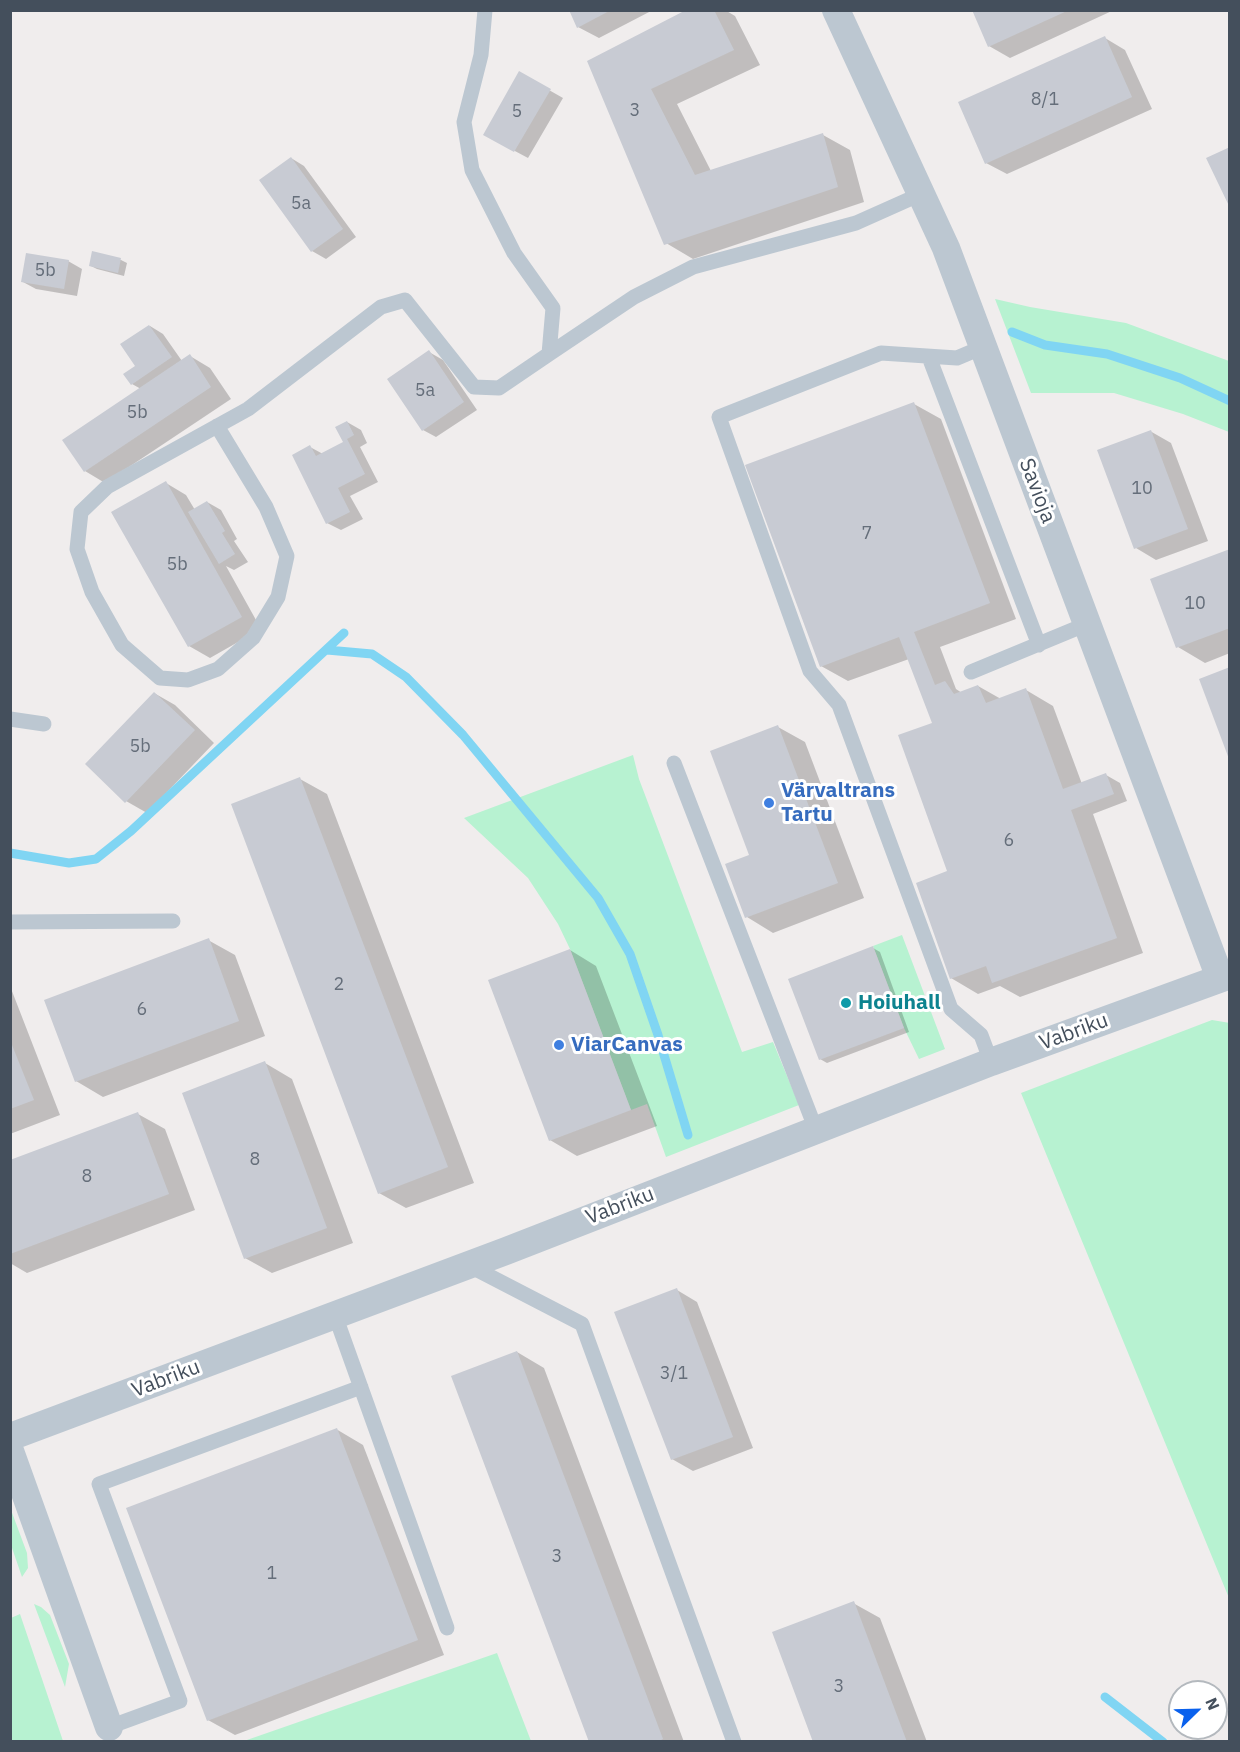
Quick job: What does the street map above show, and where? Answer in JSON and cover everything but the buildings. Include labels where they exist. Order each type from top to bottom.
[{"type":"street","name":"Savioja","points":[[836,10],[946,248],[1087,624],[1225,977]]},
{"type":"street","name":"Vabriku","points":[[10,1437],[468,1265],[991,1062],[1225,977]]},
{"type":"street","points":[[10,1452],[109,1727]]},
{"type":"lane","points":[[485,10],[481,55],[464,122],[472,170],[514,253],[553,308],[549,354]]},
{"type":"lane","points":[[217,426],[266,507],[287,556],[278,597],[253,638],[218,669],[188,680],[160,678],[123,645],[92,592],[77,549],[81,512],[107,487],[248,408],[381,307],[405,300],[474,387],[499,388],[634,297],[693,267],[856,223],[921,194]]},
{"type":"lane","points":[[983,347],[957,358],[881,353],[719,417],[810,671],[839,705],[951,1009],[981,1035],[991,1062]]},
{"type":"lane","points":[[929,357],[1040,645]]},
{"type":"lane","points":[[971,672],[1087,624]]},
{"type":"lane","points":[[10,719],[44,724]]},
{"type":"lane","points":[[674,763],[816,1130]]},
{"type":"lane","points":[[10,922],[173,921]]},
{"type":"lane","points":[[468,1265],[582,1324],[734,1742]]},
{"type":"lane","points":[[335,1315],[447,1628]]},
{"type":"lane","points":[[109,1727],[180,1701],[99,1484],[361,1387]]},
{"type":"green space","points":[[995,299],[1126,323],[1229,361],[1229,432],[1183,414],[1114,393],[1031,393]]},
{"type":"green space","points":[[633,755],[639,779],[742,1052],[773,1042],[799,1105],[666,1157],[647,1104],[631,1110],[570,949],[558,924],[528,878],[464,818]]},
{"type":"green space","points":[[902,935],[945,1049],[919,1059],[904,1028],[873,946]]},
{"type":"green space","points":[[1212,1020],[1230,1023],[1229,1598],[1021,1093]]},
{"type":"green space","points":[[11,1510],[27,1553],[28,1568],[22,1577],[11,1545]]},
{"type":"green space","points":[[34,1604],[50,1615],[69,1664],[65,1687]]},
{"type":"green space","points":[[20,1614],[63,1741],[11,1741],[11,1618]]},
{"type":"green space","points":[[497,1653],[531,1741],[244,1741]]},
{"type":"waterway","points":[[1012,332],[1045,345],[1107,354],[1180,378],[1230,401]]},
{"type":"waterway","points":[[10,853],[69,863],[96,859],[131,831],[344,633]]},
{"type":"waterway","points":[[327,650],[372,654],[406,677],[463,735],[598,898],[630,954],[658,1035],[688,1135]]},
{"type":"waterway","points":[[1105,1697],[1163,1742]]},
{"type":"place","name":"Värvaltrans Tartu","points":[[769,803]]},
{"type":"place","name":"Hoiuhall","points":[[846,1003]]},
{"type":"place","name":"ViarCanvas","points":[[559,1045]]}]
